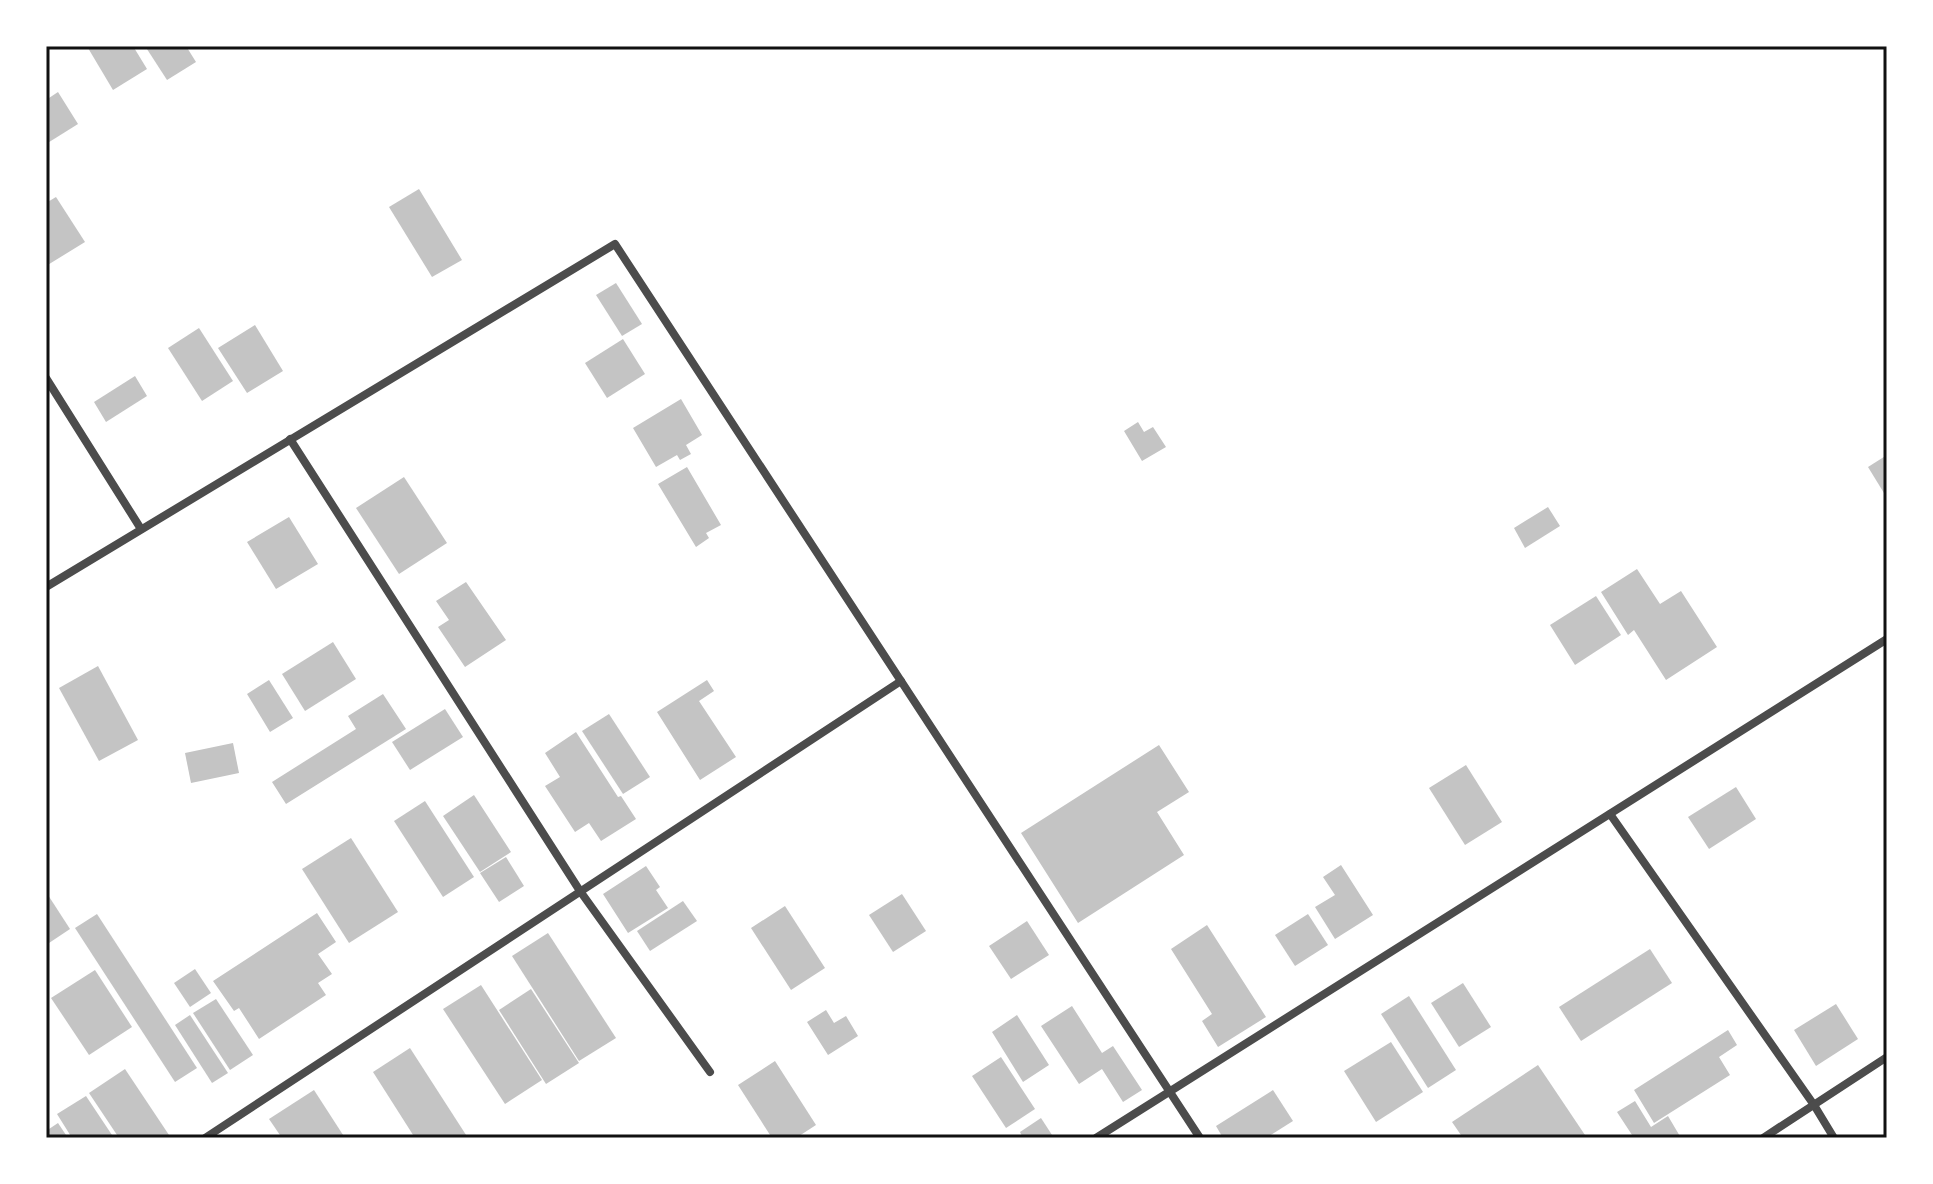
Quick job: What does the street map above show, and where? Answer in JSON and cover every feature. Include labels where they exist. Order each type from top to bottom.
[{"type":"street","points":[[46,587],[615,244],[1200,1138]]},
{"type":"street","points":[[46,378],[141,529]]},
{"type":"street","points":[[290,439],[580,891],[710,1072]]},
{"type":"street","points":[[1096,1138],[1887,639]]},
{"type":"street","points":[[205,1138],[901,681]]},
{"type":"street","points":[[1610,814],[1834,1138]]},
{"type":"street","points":[[1763,1138],[1887,1057]]},
{"type":"building","points":[[133,46],[147,69],[113,90],[88,48]]},
{"type":"building","points":[[145,46],[186,46],[196,62],[167,80]]},
{"type":"building","points":[[58,92],[78,124],[46,144],[46,100]]},
{"type":"building","points":[[419,189],[462,260],[432,277],[389,207]]},
{"type":"building","points":[[56,197],[85,242],[46,266],[46,203]]},
{"type":"building","points":[[616,283],[642,324],[622,336],[596,295]]},
{"type":"building","points":[[255,325],[283,371],[247,393],[218,348]]},
{"type":"building","points":[[199,328],[233,381],[202,401],[168,348]]},
{"type":"building","points":[[623,339],[645,374],[607,398],[585,363]]},
{"type":"building","points":[[135,376],[147,396],[106,422],[94,402]]},
{"type":"building","points":[[681,399],[702,435],[686,445],[691,454],[680,460],[677,455],[656,467],[633,428]]},
{"type":"building","points":[[1138,422],[1144,432],[1153,427],[1166,447],[1142,461],[1124,431]]},
{"type":"building","points":[[1887,455],[1887,498],[1868,467]]},
{"type":"building","points":[[687,467],[721,525],[706,533],[709,538],[696,547],[658,484]]},
{"type":"building","points":[[404,477],[447,543],[399,574],[356,508]]},
{"type":"building","points":[[1548,507],[1560,526],[1525,548],[1514,528]]},
{"type":"building","points":[[289,517],[318,564],[276,589],[247,542]]},
{"type":"building","points":[[1637,569],[1660,604],[1681,591],[1717,647],[1666,680],[1634,630],[1628,635],[1601,592]]},
{"type":"building","points":[[466,582],[506,640],[465,667],[438,627],[449,620],[436,601]]},
{"type":"building","points":[[1596,596],[1621,635],[1575,665],[1550,625]]},
{"type":"building","points":[[333,642],[356,679],[305,711],[282,674]]},
{"type":"building","points":[[98,666],[138,740],[99,761],[59,688]]},
{"type":"building","points":[[269,680],[293,718],[270,732],[247,694]]},
{"type":"building","points":[[707,680],[714,691],[699,701],[736,757],[700,780],[657,712]]},
{"type":"building","points":[[383,694],[406,729],[286,804],[272,782],[356,729],[348,716]]},
{"type":"building","points":[[445,709],[463,737],[410,770],[392,742]]},
{"type":"building","points":[[609,714],[650,777],[623,794],[582,731]]},
{"type":"building","points":[[576,732],[636,819],[601,841],[589,823],[575,832],[545,786],[560,777],[545,753]]},
{"type":"building","points":[[233,743],[239,773],[191,783],[185,753]]},
{"type":"building","points":[[1159,745],[1189,792],[1157,812],[1184,855],[1078,923],[1021,833]]},
{"type":"building","points":[[1466,765],[1502,822],[1465,845],[1429,788]]},
{"type":"building","points":[[1736,787],[1756,819],[1709,849],[1688,817]]},
{"type":"building","points":[[474,795],[511,852],[480,872],[443,816]]},
{"type":"building","points":[[425,801],[474,877],[443,897],[394,821]]},
{"type":"building","points":[[351,838],[398,912],[349,943],[302,869]]},
{"type":"building","points":[[506,857],[524,886],[499,902],[480,873]]},
{"type":"building","points":[[1341,865],[1373,915],[1335,939],[1315,907],[1335,895],[1323,877]]},
{"type":"building","points":[[646,866],[660,887],[656,890],[668,908],[628,933],[603,894]]},
{"type":"building","points":[[902,894],[926,931],[893,952],[869,915]]},
{"type":"building","points":[[46,896],[70,929],[46,945]]},
{"type":"building","points":[[683,901],[697,921],[650,951],[637,931]]},
{"type":"building","points":[[785,906],[825,968],[791,990],[751,928]]},
{"type":"building","points":[[317,913],[336,942],[318,954],[332,974],[318,983],[326,995],[259,1039],[239,1008],[234,1011],[213,981]]},
{"type":"building","points":[[97,914],[197,1068],[175,1082],[75,928]]},
{"type":"building","points":[[1308,914],[1328,945],[1295,966],[1275,935]]},
{"type":"building","points":[[1027,921],[1049,955],[1011,979],[989,946]]},
{"type":"building","points":[[1207,925],[1266,1017],[1218,1047],[1202,1021],[1212,1014],[1171,949]]},
{"type":"building","points":[[548,933],[616,1038],[579,1061],[512,956]]},
{"type":"building","points":[[1650,949],[1672,983],[1581,1041],[1559,1007]]},
{"type":"building","points":[[195,969],[211,993],[190,1007],[174,983]]},
{"type":"building","points":[[95,970],[132,1027],[89,1055],[51,998]]},
{"type":"building","points":[[1463,983],[1491,1027],[1459,1047],[1431,1003]]},
{"type":"building","points":[[481,985],[542,1080],[505,1104],[443,1009]]},
{"type":"building","points":[[531,989],[579,1063],[546,1084],[499,1010]]},
{"type":"building","points":[[1409,996],[1456,1070],[1428,1088],[1381,1014]]},
{"type":"building","points":[[216,999],[253,1055],[230,1070],[193,1013]]},
{"type":"building","points":[[1836,1004],[1858,1039],[1816,1066],[1794,1030]]},
{"type":"building","points":[[1072,1006],[1102,1053],[1113,1046],[1142,1090],[1123,1102],[1102,1069],[1079,1084],[1041,1026]]},
{"type":"building","points":[[826,1010],[834,1023],[846,1016],[858,1036],[828,1055],[807,1022]]},
{"type":"building","points":[[190,1015],[228,1073],[212,1083],[175,1025]]},
{"type":"building","points":[[1017,1015],[1049,1065],[1023,1082],[992,1032]]},
{"type":"building","points":[[1728,1030],[1737,1045],[1719,1057],[1730,1075],[1654,1123],[1634,1090]]},
{"type":"building","points":[[1391,1042],[1423,1092],[1376,1122],[1344,1071]]},
{"type":"building","points":[[410,1048],[468,1138],[415,1138],[373,1072]]},
{"type":"building","points":[[1001,1057],[1035,1109],[1006,1128],[972,1076]]},
{"type":"building","points":[[775,1061],[816,1125],[796,1138],[772,1138],[738,1085]]},
{"type":"building","points":[[1538,1065],[1587,1138],[1463,1138],[1452,1122]]},
{"type":"building","points":[[125,1069],[171,1138],[119,1138],[89,1093]]},
{"type":"building","points":[[314,1090],[345,1138],[282,1138],[269,1119]]},
{"type":"building","points":[[1273,1090],[1293,1121],[1266,1138],[1223,1138],[1216,1126]]},
{"type":"building","points":[[86,1096],[114,1138],[72,1138],[57,1114]]},
{"type":"building","points":[[1635,1101],[1651,1127],[1668,1116],[1681,1138],[1634,1138],[1617,1112]]},
{"type":"building","points":[[1041,1118],[1054,1138],[1023,1138],[1020,1132]]},
{"type":"building","points":[[58,1123],[68,1138],[46,1138],[46,1131]]}]
